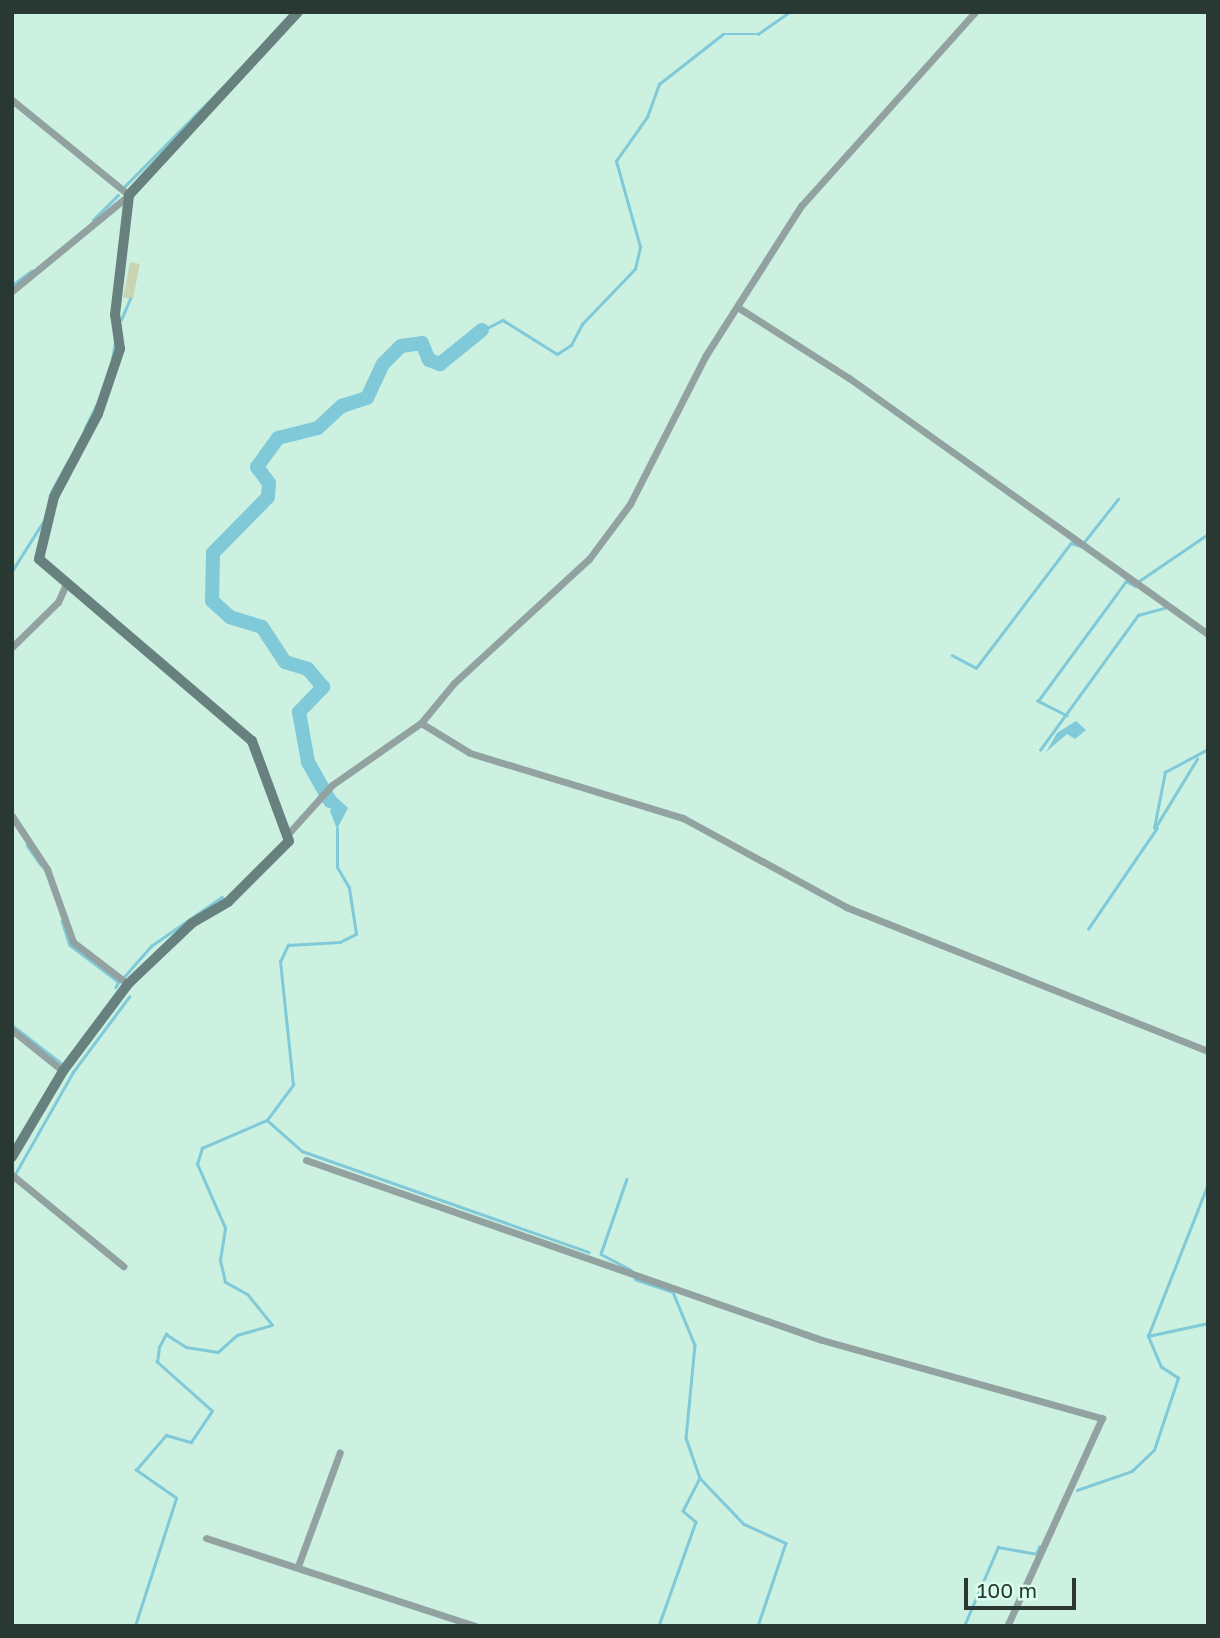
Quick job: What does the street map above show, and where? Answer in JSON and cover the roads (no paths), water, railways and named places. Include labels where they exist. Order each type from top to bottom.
[{"type":"main road","points":[[12,1157],[63,1071],[128,984],[166,945],[277,858],[287,835],[252,741],[43,567],[39,550],[54,497],[98,414],[120,349],[114,315],[129,195],[298,12]]},
{"type":"street","points":[[287,835],[332,785],[421,723],[608,535],[668,437],[706,355],[834,163],[975,12]]},
{"type":"street","points":[[12,100],[129,195],[12,292]]},
{"type":"street","points":[[739,308],[849,378],[1208,634]]},
{"type":"street","points":[[12,648],[58,602],[65,586]]},
{"type":"street","points":[[421,723],[470,753],[683,818],[846,907],[1208,1051]]},
{"type":"street","points":[[12,816],[47,869],[73,942],[128,984]]},
{"type":"street","points":[[12,1030],[63,1071]]},
{"type":"street","points":[[306,1160],[822,1340],[1102,1418],[1007,1626]]},
{"type":"street","points":[[12,1175],[123,1266]]},
{"type":"street","points":[[298,1566],[340,1452]]},
{"type":"street","points":[[206,1538],[476,1626]]},
{"type":"water","points":[[1076,721],[1086,730],[1075,739],[1067,734],[1046,752],[1057,733]]},
{"type":"water","points":[[335,796],[348,808],[337,829],[330,811]]},
{"type":"waterway","points":[[485,329],[503,320],[557,354],[571,345],[582,324],[635,269],[640,247],[616,161],[647,117],[659,84],[723,34],[758,34],[789,12]]},
{"type":"waterway","points":[[124,187],[225,85]]},
{"type":"waterway","points":[[93,220],[118,195]]},
{"type":"waterway","points":[[12,285],[31,271]]},
{"type":"waterway","points":[[121,320],[130,299]]},
{"type":"waterway","points":[[330,801],[308,762],[299,712],[323,687],[308,669],[285,662],[262,627],[230,617],[212,601],[213,553],[268,497],[269,483],[257,467],[278,438],[318,428],[342,406],[367,398],[383,364],[401,346],[422,343],[429,360],[440,364],[482,330]]},
{"type":"waterway","points":[[112,359],[115,342]]},
{"type":"waterway","points":[[85,428],[96,405]]},
{"type":"waterway","points":[[51,492],[68,461]]},
{"type":"waterway","points":[[952,655],[976,668],[1071,543],[1081,546],[1118,499]]},
{"type":"waterway","points":[[12,571],[43,522]]},
{"type":"waterway","points":[[1139,581],[1208,534]]},
{"type":"waterway","points":[[1067,716],[1038,701],[1126,581],[1135,586]]},
{"type":"waterway","points":[[1040,750],[1138,615],[1164,608]]},
{"type":"waterway","points":[[1154,828],[1165,772],[1208,749]]},
{"type":"waterway","points":[[1155,828],[1197,759]]},
{"type":"waterway","points":[[1088,929],[1157,828]]},
{"type":"waterway","points":[[135,1626],[176,1498],[136,1470],[166,1435],[191,1442],[212,1411],[157,1362],[159,1347],[166,1334],[186,1347],[218,1352],[237,1335],[272,1325],[248,1295],[225,1282],[220,1260],[225,1228],[197,1164],[202,1148],[267,1120],[293,1085],[280,962],[288,945],[340,942],[356,934],[349,888],[337,867],[337,829]]},
{"type":"waterway","points":[[27,845],[41,865]]},
{"type":"waterway","points":[[123,978],[151,946],[222,897]]},
{"type":"waterway","points":[[62,921],[70,945],[119,982],[116,987]]},
{"type":"waterway","points":[[14,1176],[73,1072],[129,997]]},
{"type":"waterway","points":[[12,1025],[61,1063]]},
{"type":"waterway","points":[[267,1120],[302,1151],[589,1252]]},
{"type":"waterway","points":[[627,1179],[601,1254],[631,1270]]},
{"type":"waterway","points":[[1148,1336],[1208,1184]]},
{"type":"waterway","points":[[635,1279],[673,1292],[695,1345],[686,1438],[700,1478],[683,1511],[696,1522],[659,1626]]},
{"type":"waterway","points":[[1077,1490],[1132,1471],[1154,1450],[1178,1378],[1161,1367],[1148,1336],[1208,1323]]},
{"type":"waterway","points":[[700,1478],[744,1524],[786,1543],[758,1626]]},
{"type":"waterway","points":[[964,1626],[998,1547],[1036,1554],[1039,1547]]}]
